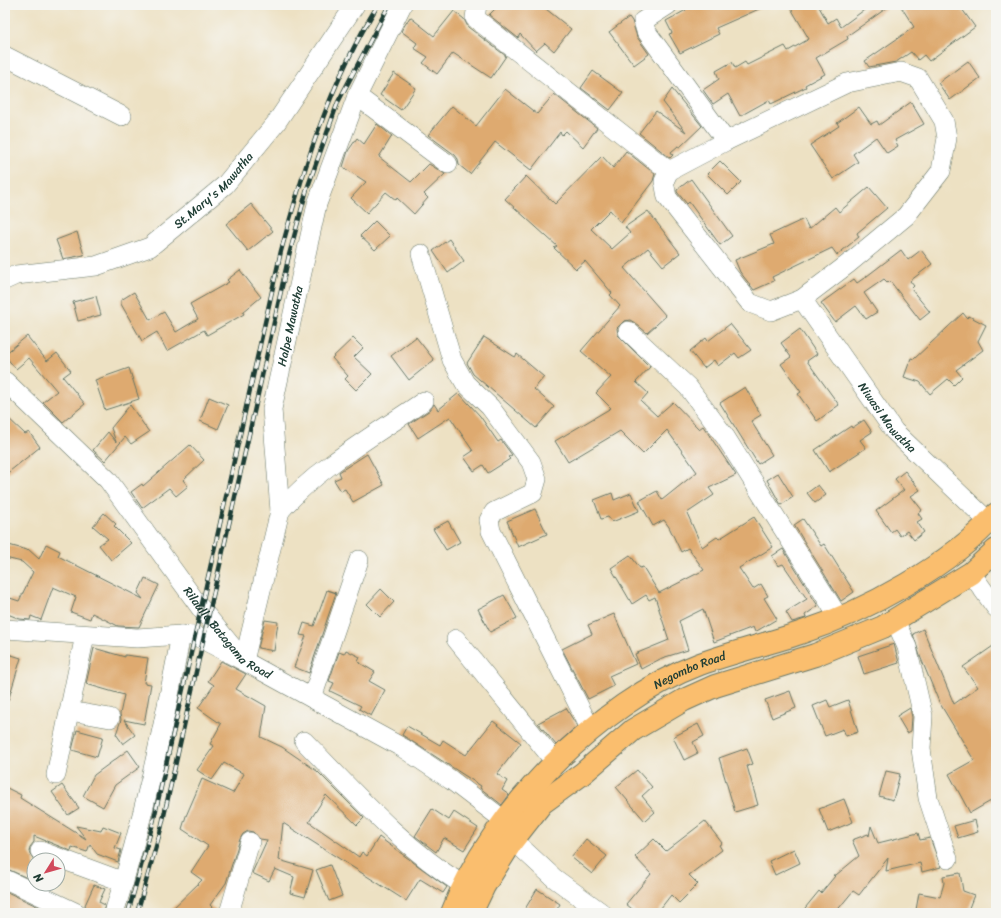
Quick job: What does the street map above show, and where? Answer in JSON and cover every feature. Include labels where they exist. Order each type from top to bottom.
[{"type":"highway","name":"Negombo Road","points":[[471,913],[509,831],[530,791],[556,763],[591,730],[620,707],[648,689],[700,664],[838,619],[907,583],[951,554],[992,518]]},
{"type":"highway","name":"Negombo Road","points":[[452,913],[463,885],[476,862],[542,803],[582,774],[634,730],[653,717],[684,700],[715,686],[846,644],[895,620],[971,573],[996,550]]},
{"type":"street","name":"St.Mary's Mawatha","points":[[5,280],[16,275],[96,266],[150,247],[225,185],[276,122],[355,5]]},
{"type":"street","name":"Halpe Mawatha","points":[[244,661],[280,511],[272,409],[317,204],[357,96],[402,5]]},
{"type":"street","points":[[477,5],[475,18],[669,171]]},
{"type":"street","points":[[668,5],[643,21],[646,31],[726,141]]},
{"type":"street","points":[[5,56],[122,116]]},
{"type":"street","points":[[901,72],[918,78],[944,121],[947,138],[941,171],[906,216],[848,264],[802,299],[771,310],[750,303],[668,197],[664,182],[669,171],[726,141],[847,83],[901,72]]},
{"type":"street","points":[[357,96],[448,164]]},
{"type":"street","points":[[421,254],[452,360],[465,383],[490,407],[531,462],[537,479],[533,493],[494,512],[489,520],[491,531],[591,730]]},
{"type":"street","name":"Niwasi Mawatha","points":[[802,299],[894,431],[992,518]]},
{"type":"street","points":[[628,331],[688,387],[726,438],[834,610],[838,619]]},
{"type":"street","name":"Rilaulla Batagama Road","points":[[5,381],[108,480],[202,610],[244,661],[402,748],[451,780],[509,831],[554,878],[602,913]]},
{"type":"street","points":[[280,511],[295,494],[351,450],[424,402]]},
{"type":"street","points":[[312,698],[359,560]]},
{"type":"street","points":[[971,573],[996,608]]},
{"type":"street","points":[[895,620],[907,647],[923,716],[921,749],[928,798],[948,859]]},
{"type":"street","points":[[5,629],[137,638],[180,635],[196,636],[244,661]]},
{"type":"street","points":[[56,774],[85,635]]},
{"type":"street","points":[[114,913],[124,882],[166,717],[180,635]]},
{"type":"street","points":[[456,639],[556,763]]},
{"type":"street","points":[[70,711],[110,718]]},
{"type":"street","points":[[304,741],[400,838],[438,870],[463,885]]},
{"type":"street","points":[[229,913],[250,842]]},
{"type":"street","points":[[40,851],[124,882]]},
{"type":"street","points":[[5,879],[77,913]]},
{"type":"building","points":[[499,5],[541,5],[571,29],[554,51],[545,43],[536,51],[520,34],[518,38],[489,15]]},
{"type":"building","points":[[684,5],[768,5],[716,28],[719,34],[680,53],[669,34],[672,33],[666,21],[686,10]]},
{"type":"building","points":[[789,5],[818,5],[828,23],[836,18],[841,27],[871,5],[891,5],[847,36],[848,39],[816,58],[825,74],[805,85],[806,87],[771,104],[769,100],[740,116],[728,94],[713,104],[703,90],[719,79],[716,71],[732,62],[735,68],[745,62],[747,65],[785,46],[788,51],[809,39]]},
{"type":"building","points":[[900,5],[959,5],[975,27],[929,61],[924,55],[918,60],[911,52],[896,62],[869,67],[865,61],[914,27]]},
{"type":"building","points":[[454,11],[464,19],[468,27],[506,56],[491,78],[453,53],[437,74],[423,63],[428,57],[414,48],[417,43],[401,31],[410,17],[434,36]]},
{"type":"building","points":[[629,17],[632,21],[637,37],[649,54],[634,65],[609,32]]},
{"type":"building","points":[[968,61],[980,78],[950,100],[938,83]]},
{"type":"building","points":[[593,71],[623,93],[610,110],[581,88]]},
{"type":"building","points":[[394,73],[416,88],[401,110],[380,95]]},
{"type":"building","points":[[505,89],[537,114],[554,94],[597,128],[583,147],[566,131],[562,135],[560,132],[531,170],[495,142],[470,174],[459,165],[458,159],[455,155],[428,135],[452,106],[476,126]]},
{"type":"building","points":[[672,89],[702,126],[680,147],[678,146],[671,152],[673,155],[670,158],[639,133],[656,111],[686,132],[663,102]]},
{"type":"building","points":[[911,102],[924,124],[895,140],[898,146],[887,153],[876,137],[853,154],[858,162],[833,179],[810,145],[839,126],[837,123],[859,107],[871,124],[877,121],[879,125]]},
{"type":"building","points":[[377,124],[392,136],[379,157],[411,182],[429,164],[445,174],[424,194],[428,198],[414,214],[397,198],[396,200],[386,192],[367,213],[351,198],[366,182],[343,167],[348,151],[357,138],[364,144]]},
{"type":"building","points":[[626,151],[655,174],[653,181],[621,223],[610,210],[591,229],[612,249],[630,233],[625,227],[648,211],[680,253],[663,266],[648,248],[624,268],[666,316],[647,333],[630,320],[624,321],[617,328],[618,335],[650,367],[636,382],[648,393],[641,401],[657,416],[673,402],[699,429],[703,426],[736,475],[709,488],[714,495],[687,513],[702,547],[717,537],[719,539],[754,517],[773,547],[739,568],[753,589],[761,584],[768,596],[764,598],[777,619],[755,632],[753,627],[714,642],[703,609],[679,621],[688,650],[662,658],[641,669],[635,654],[669,640],[655,597],[649,600],[646,595],[632,604],[611,568],[630,555],[640,568],[643,567],[659,593],[704,570],[688,548],[681,552],[664,520],[653,526],[639,501],[657,491],[662,500],[697,472],[667,430],[643,454],[620,431],[568,462],[555,441],[611,408],[596,393],[611,377],[581,351],[620,306],[610,295],[612,293],[585,261],[576,269],[554,248],[557,246],[505,199],[526,176],[555,204],[602,156],[613,168]]},
{"type":"building","points":[[720,161],[741,182],[728,195],[707,174]]},
{"type":"building","points":[[691,179],[732,236],[720,245],[689,202],[687,204],[677,192],[677,190]]},
{"type":"building","points":[[869,187],[887,208],[857,233],[859,237],[837,255],[832,248],[772,277],[774,281],[754,290],[740,272],[735,260],[774,244],[770,235],[804,219],[809,229],[835,207],[839,212]]},
{"type":"building","points":[[251,204],[273,231],[248,251],[226,224]]},
{"type":"building","points":[[375,221],[390,236],[375,250],[360,236]]},
{"type":"building","points":[[77,232],[84,255],[63,259],[56,240]]},
{"type":"building","points":[[449,239],[464,261],[448,273],[433,251]]},
{"type":"building","points":[[901,250],[908,260],[921,250],[932,264],[910,281],[914,286],[911,289],[930,312],[920,320],[890,281],[888,283],[884,279],[864,293],[877,312],[866,319],[856,306],[835,322],[821,303],[854,279],[857,283]]},
{"type":"building","points":[[240,270],[261,297],[243,312],[244,314],[207,335],[204,330],[167,351],[157,332],[142,341],[121,304],[121,300],[134,292],[150,320],[164,312],[176,332],[198,319],[190,304],[229,282],[227,280]]},
{"type":"building","points":[[96,296],[101,315],[78,321],[73,302]]},
{"type":"building","points":[[963,313],[967,318],[969,316],[986,325],[978,341],[983,350],[956,370],[962,377],[954,385],[948,379],[930,394],[920,382],[904,377],[911,358],[914,359]]},
{"type":"building","points":[[730,324],[751,350],[739,358],[735,353],[718,366],[714,360],[704,368],[690,351],[706,338],[708,341]]},
{"type":"building","points":[[800,329],[817,354],[807,361],[839,405],[817,421],[798,394],[801,392],[781,364],[791,357],[781,343]]},
{"type":"building","points":[[27,336],[47,361],[57,353],[71,371],[63,377],[85,404],[63,422],[43,402],[57,391],[29,358],[16,369],[5,356],[5,354]]},
{"type":"building","points":[[416,337],[434,360],[409,380],[391,356]]},
{"type":"building","points":[[484,337],[515,357],[517,354],[544,377],[534,389],[554,407],[536,428],[473,374],[467,363]]},
{"type":"building","points":[[353,338],[363,348],[354,357],[372,374],[356,390],[345,379],[348,376],[332,358]]},
{"type":"building","points":[[129,368],[139,399],[105,410],[95,380]]},
{"type":"building","points":[[745,387],[761,415],[751,421],[772,455],[758,464],[720,403]]},
{"type":"building","points":[[459,393],[480,416],[498,442],[501,440],[512,455],[508,457],[510,459],[488,473],[483,465],[474,471],[464,457],[473,451],[450,417],[418,438],[409,424],[430,410],[434,404],[438,410]]},
{"type":"building","points":[[209,397],[228,405],[218,429],[200,421]]},
{"type":"building","points":[[130,405],[149,432],[131,444],[125,437],[105,461],[93,450],[108,432],[116,442],[111,428]]},
{"type":"building","points":[[5,415],[25,434],[29,432],[40,447],[5,475]]},
{"type":"building","points":[[864,420],[872,432],[860,440],[866,448],[829,472],[815,450],[851,426],[852,428]]},
{"type":"building","points":[[190,445],[204,460],[183,480],[188,486],[176,496],[169,488],[142,508],[131,492],[142,484],[143,486]]},
{"type":"building","points":[[367,454],[384,485],[353,502],[345,489],[341,491],[334,480],[341,477],[339,472]]},
{"type":"building","points":[[905,471],[920,490],[911,496],[922,510],[918,513],[922,519],[917,522],[924,532],[914,540],[907,531],[900,536],[895,529],[891,532],[876,511],[904,490],[895,479]]},
{"type":"building","points":[[778,473],[793,497],[781,505],[767,480]]},
{"type":"building","points":[[818,485],[826,495],[815,503],[807,493]]},
{"type":"building","points":[[612,493],[614,500],[631,493],[639,511],[612,522],[608,517],[601,519],[594,500]]},
{"type":"building","points":[[535,509],[547,534],[518,547],[507,521]]},
{"type":"building","points":[[104,513],[116,524],[114,526],[131,543],[111,560],[99,545],[108,539],[93,526]]},
{"type":"building","points":[[803,519],[821,546],[824,544],[854,592],[841,601],[794,525]]},
{"type":"building","points":[[448,521],[460,542],[446,550],[433,529]]},
{"type":"building","points":[[5,544],[28,549],[39,559],[46,544],[60,551],[58,556],[143,599],[138,593],[145,578],[159,585],[139,627],[118,626],[92,613],[90,619],[71,612],[76,597],[53,587],[41,620],[31,616],[30,620],[20,619],[5,613],[10,598],[19,601],[33,572],[22,562],[5,558]]},
{"type":"building","points":[[783,549],[818,606],[805,615],[806,618],[792,622],[786,612],[807,599],[783,564],[778,566],[772,556]]},
{"type":"building","points":[[381,589],[394,602],[380,617],[367,604]]},
{"type":"building","points":[[327,590],[336,593],[309,673],[294,667],[306,636],[300,635],[304,623],[314,626]]},
{"type":"building","points":[[504,595],[517,618],[490,632],[478,609]]},
{"type":"building","points":[[614,614],[636,664],[609,676],[614,686],[588,699],[562,649],[592,634],[588,625]]},
{"type":"building","points":[[265,620],[278,622],[274,651],[258,648]]},
{"type":"building","points":[[923,629],[954,704],[978,687],[963,667],[996,644],[996,798],[970,813],[949,774],[974,760],[939,702],[920,656],[913,634]]},
{"type":"building","points":[[894,644],[899,663],[864,674],[858,656]]},
{"type":"building","points":[[94,648],[125,657],[125,655],[148,658],[144,683],[151,684],[144,724],[124,720],[135,735],[123,744],[116,734],[121,720],[120,714],[124,695],[86,684]]},
{"type":"building","points":[[346,650],[360,657],[358,662],[375,672],[369,681],[385,690],[371,716],[359,709],[361,706],[330,691],[334,683],[329,681],[339,652],[344,654]]},
{"type":"building","points":[[5,653],[21,658],[8,701],[5,701]]},
{"type":"building","points":[[221,661],[246,674],[236,689],[266,706],[261,737],[282,747],[317,771],[364,818],[357,825],[326,795],[309,822],[359,857],[362,852],[367,856],[379,837],[447,887],[443,893],[420,879],[406,901],[283,823],[279,860],[313,870],[305,897],[290,893],[294,877],[275,869],[269,881],[252,873],[267,840],[260,839],[253,832],[248,831],[243,834],[240,839],[226,883],[210,905],[218,913],[168,913],[202,880],[191,872],[208,846],[182,829],[202,779],[233,793],[244,774],[224,763],[212,780],[197,770],[214,746],[210,744],[221,724],[198,708],[214,685],[208,681]]},
{"type":"building","points":[[790,691],[796,708],[772,718],[765,700]]},
{"type":"building","points":[[827,700],[830,707],[848,700],[858,732],[846,736],[843,729],[825,736],[813,706]]},
{"type":"building","points":[[566,708],[577,726],[556,745],[538,723]]},
{"type":"building","points":[[910,708],[912,717],[911,731],[907,733],[897,716]]},
{"type":"building","points":[[493,721],[521,743],[497,774],[507,781],[502,790],[509,795],[502,805],[480,788],[481,786],[402,735],[407,726],[440,745],[443,740],[466,755]]},
{"type":"building","points":[[698,724],[704,736],[693,742],[698,753],[684,760],[673,737]]},
{"type":"building","points":[[77,730],[103,737],[97,757],[72,750]]},
{"type":"building","points":[[747,748],[753,764],[747,766],[758,805],[735,812],[719,758]]},
{"type":"building","points":[[128,750],[140,767],[115,785],[103,807],[83,796],[94,775]]},
{"type":"building","points":[[637,770],[652,787],[642,796],[655,812],[645,821],[616,787]]},
{"type":"building","points":[[886,771],[900,774],[893,800],[879,796]]},
{"type":"building","points":[[62,785],[79,808],[68,815],[52,792]]},
{"type":"building","points":[[5,787],[21,795],[20,798],[86,839],[76,826],[101,831],[103,826],[121,833],[115,848],[121,850],[118,862],[97,854],[90,844],[87,852],[72,847],[71,851],[34,836],[34,842],[30,847],[29,852],[26,852],[26,877],[5,868]]},
{"type":"building","points":[[844,799],[853,822],[828,832],[819,809]]},
{"type":"building","points":[[432,809],[449,820],[454,812],[478,828],[464,850],[444,838],[436,852],[415,836]]},
{"type":"building","points":[[975,820],[978,832],[958,838],[954,826]]},
{"type":"building","points":[[705,821],[722,843],[719,845],[722,850],[689,875],[698,884],[679,903],[671,895],[657,913],[637,913],[626,904],[651,874],[635,857],[654,839],[666,851]]},
{"type":"building","points":[[871,826],[878,843],[918,833],[920,840],[930,838],[941,867],[922,872],[920,863],[886,871],[888,858],[859,895],[853,891],[835,913],[801,913],[819,891],[821,893],[835,876],[833,875],[836,875],[859,856],[852,840],[868,834],[869,836]]},
{"type":"building","points":[[586,839],[607,856],[592,874],[571,857]]},
{"type":"building","points":[[794,849],[800,863],[775,875],[769,861]]},
{"type":"building","points":[[330,865],[342,896],[329,901],[316,870]]},
{"type":"building","points":[[960,873],[963,891],[974,895],[967,913],[930,913],[916,910],[919,893],[940,897],[944,883],[943,876]]},
{"type":"building","points":[[94,885],[105,889],[99,902],[105,905],[103,913],[88,913],[85,905]]},
{"type":"building","points":[[537,889],[560,904],[555,913],[532,913],[525,909]]},
{"type":"building","points":[[5,891],[41,908],[39,913],[5,913]]},
{"type":"railway","points":[[128,913],[153,823],[281,251],[299,187],[320,124],[346,63],[378,5]]},
{"type":"railway","points":[[137,913],[161,829],[289,255],[307,189],[338,102],[389,5]]}]
